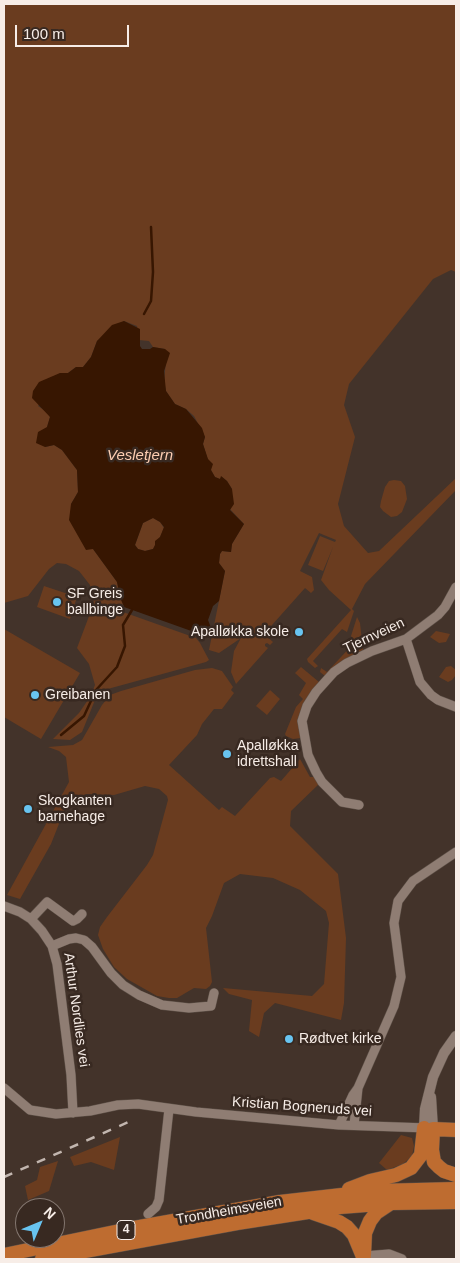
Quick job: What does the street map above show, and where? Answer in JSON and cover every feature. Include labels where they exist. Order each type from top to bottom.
[{"type":"highway","points":[[428,1128],[456,1130]]},
{"type":"highway","points":[[428,1128],[434,1162],[444,1171],[456,1175]]},
{"type":"highway","points":[[334,1195],[370,1181],[396,1175],[410,1168],[421,1156],[428,1128]]},
{"type":"highway","name":"Trondheimsveien","points":[[4,1255],[225,1211],[334,1195],[377,1190],[456,1189]]},
{"type":"highway","name":"Trondheimsveien","points":[[42,1259],[238,1222],[309,1212],[392,1203],[456,1202]]},
{"type":"highway","points":[[364,1258],[365,1233],[370,1221],[376,1213],[392,1203]]},
{"type":"highway","points":[[309,1212],[343,1224],[354,1235],[364,1258]]},
{"type":"street","name":"Tjernveien","points":[[359,805],[342,802],[322,782],[308,755],[302,721],[307,706],[316,692],[334,672],[359,656],[406,639],[441,612],[456,587]]},
{"type":"street","points":[[406,639],[420,682],[430,695],[456,707]]},
{"type":"street","points":[[339,1125],[358,1088],[394,1006],[401,977],[394,923],[398,901],[413,882],[456,852]]},
{"type":"street","points":[[31,919],[47,902],[73,921],[82,914]]},
{"type":"street","name":"Arthur Nordlies vei","points":[[4,906],[20,912],[31,919],[42,930],[52,946],[57,964],[72,1075],[73,1113]]},
{"type":"street","points":[[52,946],[69,939],[84,940],[123,985],[139,995],[162,1005],[189,1008],[211,1006],[214,993]]},
{"type":"street","points":[[428,1128],[425,1109],[436,1069],[456,1036]]},
{"type":"street","name":"Kristian Bogneruds vei","points":[[4,1088],[30,1110],[56,1114],[129,1104],[339,1125],[428,1128]]},
{"type":"street","points":[[354,1125],[358,1088]]},
{"type":"street","points":[[148,1214],[156,1207],[159,1200],[169,1109]]},
{"type":"street","points":[[364,1258],[389,1254],[402,1259]]},
{"type":"shaded area","points":[[4,4],[456,4],[456,272],[451,270],[433,279],[349,384],[344,405],[355,437],[338,504],[344,526],[368,553],[379,551],[456,478],[456,490],[365,584],[352,609],[354,611],[347,632],[342,629],[313,661],[318,666],[315,668],[307,659],[351,610],[321,580],[333,547],[323,571],[308,565],[320,536],[335,542],[336,540],[319,533],[300,571],[312,577],[314,590],[311,593],[305,588],[264,634],[273,642],[270,645],[265,644],[268,648],[236,684],[231,672],[234,651],[241,638],[219,653],[209,650],[225,571],[219,563],[220,554],[222,551],[231,552],[232,544],[244,524],[230,509],[232,489],[227,481],[222,477],[220,479],[215,477],[211,470],[203,444],[205,437],[194,416],[186,409],[175,404],[166,391],[164,382],[165,349],[153,347],[149,341],[139,340],[137,326],[124,321],[97,341],[91,357],[83,367],[76,367],[68,373],[60,373],[38,406],[47,412],[50,417],[45,447],[54,445],[62,450],[77,470],[78,492],[71,504],[93,549],[117,582],[124,607],[123,612],[196,638],[209,660],[104,690],[95,700],[82,732],[70,740],[53,739],[79,713],[90,697],[95,685],[89,664],[77,648],[94,603],[90,585],[79,571],[66,564],[57,563],[49,569],[28,596],[4,603]]},
{"type":"shaded area","points":[[389,481],[401,481],[405,486],[407,499],[402,512],[397,516],[391,517],[380,507],[385,487]]},
{"type":"shaded area","points":[[153,518],[160,522],[164,528],[160,537],[153,549],[145,551],[138,549],[135,545],[143,523]]},
{"type":"shaded area","name":"SF Greis ballbinge","points":[[44,586],[77,597],[70,619],[37,607]]},
{"type":"shaded area","points":[[357,617],[360,623],[363,650],[346,659],[325,676],[320,672],[321,668],[327,672],[355,642],[351,636]]},
{"type":"shaded area","name":"Greibanen","points":[[4,629],[80,673],[41,739],[4,717]]},
{"type":"shaded area","points":[[436,631],[450,634],[446,642],[439,643],[430,637]]},
{"type":"shaded area","points":[[451,666],[456,670],[456,675],[452,680],[448,682],[439,677],[446,667]]},
{"type":"shaded area","points":[[301,667],[319,682],[301,738],[293,739],[285,734],[296,707],[303,699],[299,695],[306,683],[295,673]]},
{"type":"shaded area","points":[[212,668],[222,671],[233,687],[231,690],[234,693],[222,709],[214,709],[202,724],[197,735],[169,765],[219,810],[222,807],[235,816],[270,778],[274,777],[281,781],[300,759],[310,777],[316,777],[320,783],[291,811],[290,826],[338,874],[346,938],[344,1003],[341,1020],[275,1003],[264,1013],[259,1037],[249,1031],[252,1000],[229,994],[223,988],[312,996],[324,984],[329,923],[326,911],[300,890],[273,878],[240,874],[224,883],[206,928],[212,982],[206,989],[194,988],[177,998],[157,996],[127,979],[114,967],[103,949],[98,935],[100,927],[153,855],[168,800],[167,796],[159,789],[145,786],[114,795],[87,794],[76,798],[66,806],[51,844],[20,899],[7,895],[69,782],[66,757],[59,751],[48,747],[73,745],[82,740],[102,705],[110,695],[195,670]]},
{"type":"shaded area","points":[[270,690],[280,699],[267,715],[256,706]]},
{"type":"shaded area","points":[[401,1135],[412,1138],[414,1146],[412,1156],[403,1164],[387,1170],[379,1163]]},
{"type":"shaded area","points":[[120,1137],[114,1170],[91,1162],[74,1166],[70,1157]]},
{"type":"shaded area","points":[[58,1161],[49,1191],[33,1198],[28,1198],[25,1186],[37,1180],[40,1167]]},
{"type":"water","name":"Vesletjern","points":[[124,321],[140,329],[140,346],[142,349],[153,347],[165,349],[170,353],[164,371],[166,391],[175,404],[186,409],[202,428],[205,437],[203,444],[208,459],[213,464],[211,470],[215,477],[220,479],[221,476],[227,481],[232,489],[234,504],[230,510],[244,524],[232,544],[231,552],[222,551],[220,554],[219,563],[225,571],[219,601],[213,606],[208,620],[213,633],[211,638],[124,607],[117,582],[93,549],[86,550],[69,520],[71,504],[78,492],[77,470],[62,450],[54,445],[45,447],[36,443],[38,432],[47,427],[50,417],[32,398],[33,391],[39,382],[60,373],[68,373],[76,367],[83,367],[91,357],[97,341],[112,325]],"holes":[[[153,518],[164,527],[160,537],[155,541],[153,549],[145,551],[138,549],[135,545],[143,523]]]},
{"type":"waterway","points":[[144,314],[151,301],[153,272],[151,227]]},
{"type":"waterway","points":[[61,735],[84,716],[96,690],[117,667],[125,646],[123,625],[132,610]]},
{"type":"railway","points":[[4,1177],[133,1120]]},
{"type":"place","name":"SF Greis ballbinge","points":[[57,602]]},
{"type":"place","name":"Apalløkka skole","points":[[299,632]]},
{"type":"place","name":"Greibanen","points":[[35,695]]},
{"type":"place","name":"Apalløkka idrettshall","points":[[227,754]]},
{"type":"place","name":"Skogkanten barnehage","points":[[28,809]]},
{"type":"place","name":"Rødtvet kirke","points":[[289,1039]]}]
